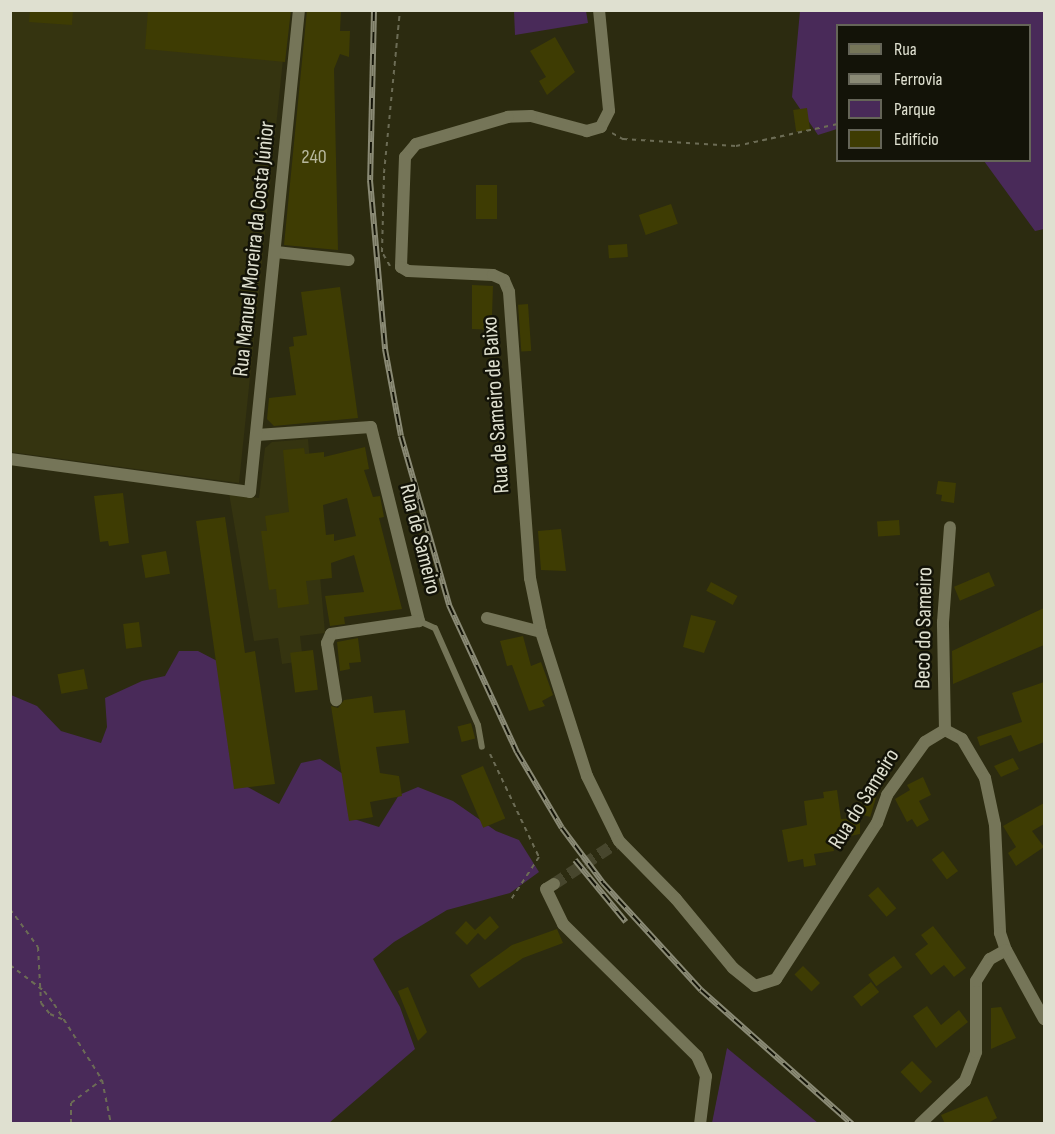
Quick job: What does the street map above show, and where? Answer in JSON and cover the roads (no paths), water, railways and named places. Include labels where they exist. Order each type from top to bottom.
[{"type":"street","name":"Rua Manuel Moreira da Costa Júnior","points":[[10,459],[250,492],[299,10]]},
{"type":"street","name":"Rua de Sameiro de Baixo","points":[[599,10],[609,111],[601,127],[587,131],[531,116],[508,117],[416,144],[405,157],[401,267],[408,271],[493,274],[504,280],[509,292],[530,578],[541,632],[587,776],[617,843]]},
{"type":"street","points":[[276,252],[349,260]]},
{"type":"street","name":"Rua de Sameiro","points":[[257,435],[370,427],[419,621],[331,634],[327,643],[336,700]]},
{"type":"street","name":"Beco do Sameiro","points":[[945,730],[943,622],[950,527]]},
{"type":"street","points":[[487,618],[541,632]]},
{"type":"street","points":[[945,730],[962,739],[985,778],[995,825],[1000,933],[1006,950],[1044,1019]]},
{"type":"street","name":"Rua do Sameiro","points":[[617,843],[676,899],[747,983],[766,984],[776,979],[877,823],[887,795],[904,770],[925,742],[945,730]]},
{"type":"street","points":[[550,887],[564,924],[697,1056],[706,1076],[700,1124]]},
{"type":"street","points":[[921,1124],[965,1081],[976,1052],[976,981],[990,959],[1006,950]]},
{"type":"lane","points":[[419,621],[435,628],[478,725],[482,747]]},
{"type":"tunnel","points":[[554,884],[615,844]]},
{"type":"railway","points":[[374,10],[370,180],[385,349],[401,436],[449,605],[517,752],[562,828],[603,883],[701,990],[852,1124]]},
{"type":"railway","points":[[575,860],[626,922]]}]
